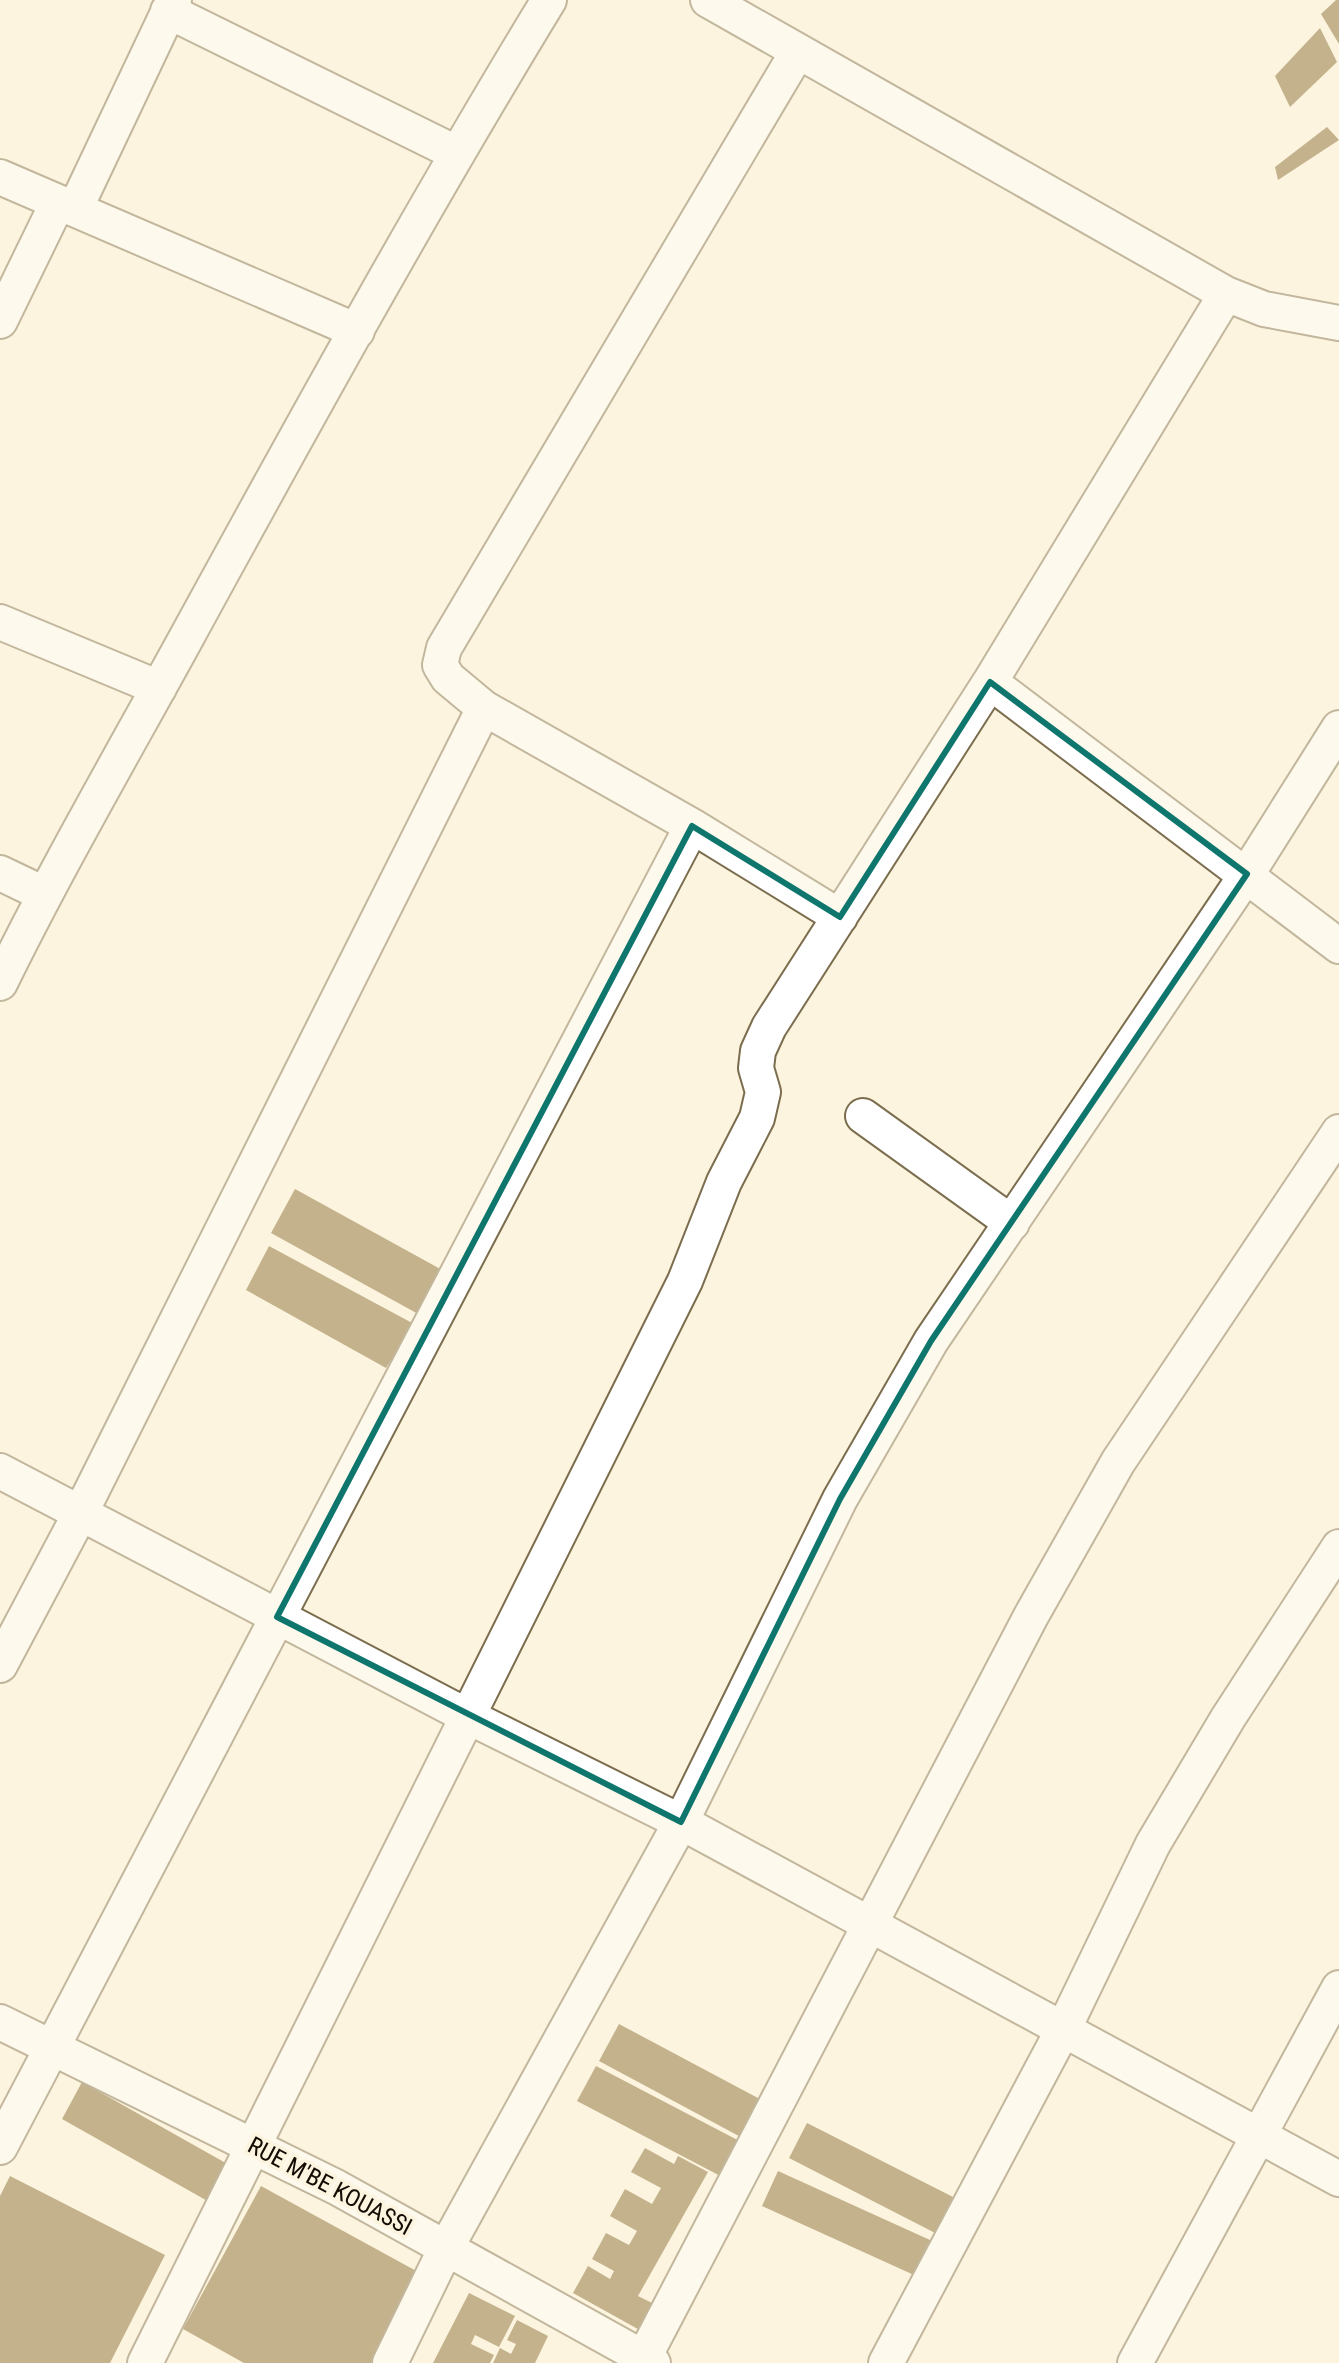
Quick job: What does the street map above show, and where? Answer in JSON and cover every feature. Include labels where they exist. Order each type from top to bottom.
[{"type":"street","points":[[0,983],[44,894],[456,153],[549,0]]},
{"type":"street","points":[[708,0],[1226,294],[1264,309],[1339,323]]},
{"type":"street","points":[[0,321],[67,205],[171,6],[456,153]]},
{"type":"street","points":[[798,51],[444,648],[440,665],[448,678],[484,708],[692,826],[840,917]]},
{"type":"street","points":[[0,177],[357,331]]},
{"type":"street","points":[[145,2363],[685,1281],[724,1182],[757,1118],[763,1092],[756,1068],[758,1051],[990,682],[1226,294]]},
{"type":"street","points":[[0,622],[159,688]]},
{"type":"street","points":[[990,682],[1339,946]]},
{"type":"street","points":[[0,1665],[80,1514],[484,708]]},
{"type":"street","points":[[390,2363],[446,2248],[681,1822],[840,1499],[931,1341],[1247,874],[1339,728]]},
{"type":"street","points":[[0,2147],[692,826]]},
{"type":"street","points":[[0,873],[44,894]]},
{"type":"street","points":[[863,1116],[1012,1223]]},
{"type":"street","points":[[646,2361],[1031,1616],[1118,1462],[1339,1132]]},
{"type":"street","points":[[0,1471],[469,1717],[681,1822],[1339,2179]]},
{"type":"street","points":[[886,2363],[1064,2028],[1153,1844],[1228,1718],[1337,1555]]},
{"type":"street","points":[[1135,2363],[1339,1988]]},
{"type":"street","name":"RUE M'BE KOUASSI","points":[[0,2022],[252,2144],[446,2248],[646,2361]]},
{"type":"highlighted area","points":[[990,682],[1247,874],[931,1341],[840,1499],[681,1822],[277,1617],[692,826],[840,917]]},
{"type":"building","points":[[1339,0],[1339,44],[1321,14]]},
{"type":"building","points":[[1320,28],[1337,62],[1290,107],[1275,76]]},
{"type":"building","points":[[1327,127],[1339,140],[1278,180],[1275,167]]},
{"type":"building","points":[[295,1189],[444,1271],[420,1315],[271,1233]]},
{"type":"building","points":[[269,1246],[414,1324],[386,1368],[246,1290]]},
{"type":"building","points":[[619,2024],[769,2104],[750,2142],[599,2061]]},
{"type":"building","points":[[596,2066],[747,2145],[728,2180],[577,2101]]},
{"type":"building","points":[[82,2082],[231,2166],[211,2203],[62,2119]]},
{"type":"building","points":[[807,2123],[959,2200],[941,2236],[789,2158]]},
{"type":"building","points":[[645,2148],[674,2164],[678,2156],[708,2172],[638,2296],[660,2307],[645,2333],[573,2293],[588,2266],[610,2279],[614,2271],[592,2259],[606,2233],[629,2245],[637,2231],[610,2216],[625,2189],[652,2204],[661,2188],[631,2172]]},
{"type":"building","points":[[778,2171],[941,2245],[925,2280],[762,2206]]},
{"type":"building","points":[[10,2176],[165,2255],[110,2363],[0,2363],[0,2196]]},
{"type":"building","points":[[261,2186],[420,2273],[371,2363],[244,2363],[183,2329]]},
{"type":"building","points":[[469,2293],[515,2316],[499,2347],[475,2335],[471,2344],[494,2355],[490,2363],[433,2363]]},
{"type":"building","points":[[517,2320],[548,2336],[535,2363],[493,2363],[500,2348],[511,2354],[516,2344],[507,2340]]}]
